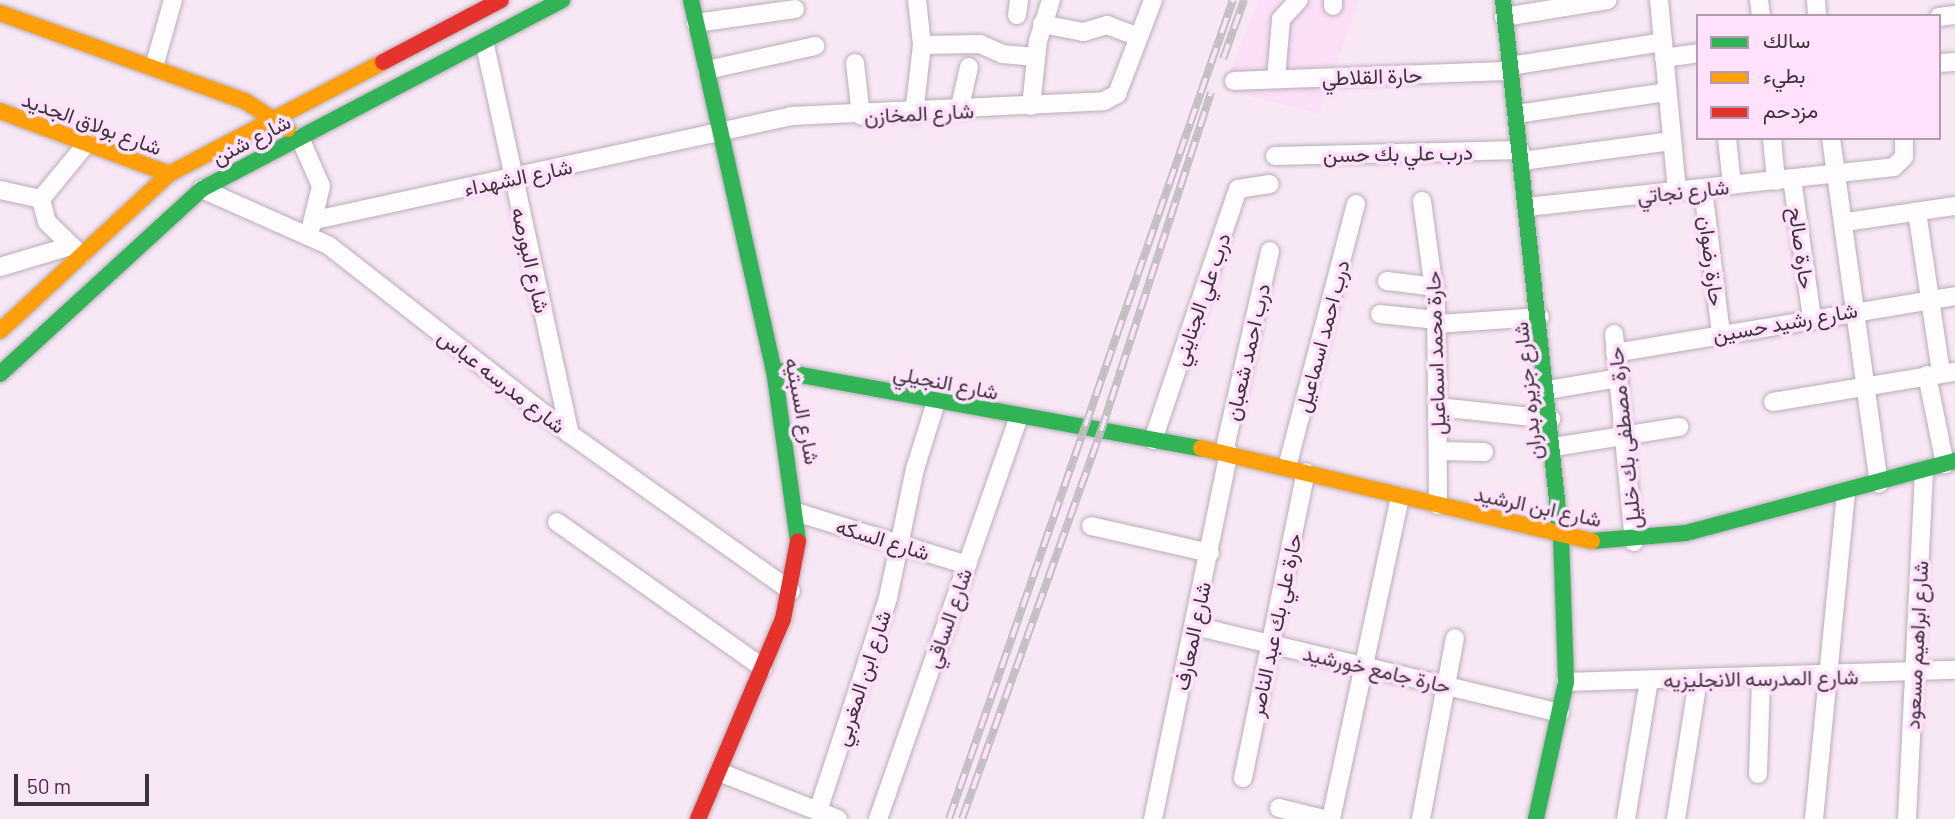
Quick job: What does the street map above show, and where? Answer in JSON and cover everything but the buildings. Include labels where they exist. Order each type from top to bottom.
[{"type":"street","points":[[154,66],[173,0]]},
{"type":"street","name":"شارع شنن","points":[[0,331],[76,251],[169,174],[501,0]]},
{"type":"street","name":"شارع شنن","points":[[3,365],[202,188],[485,45],[562,0]]},
{"type":"street","name":"شارع السبتيه","points":[[691,0],[774,370],[799,513],[791,591],[763,668],[698,819]]},
{"type":"street","points":[[914,114],[922,45],[917,0]]},
{"type":"street","points":[[1031,106],[1042,24],[1051,0]]},
{"type":"street","points":[[1042,24],[1083,32],[1107,25],[1139,37],[1153,0]]},
{"type":"street","points":[[1276,79],[1281,19],[1299,0]]},
{"type":"street","points":[[1504,9],[1608,0]]},
{"type":"street","points":[[1659,0],[1677,191]]},
{"type":"street","points":[[696,23],[795,9]]},
{"type":"street","name":"شارع جزيره بدران","points":[[1504,9],[1548,390],[1561,537],[1566,682],[1536,819]]},
{"type":"street","points":[[0,13],[154,66],[275,119],[300,138],[321,186],[311,227]]},
{"type":"street","name":"شارع المخازن","points":[[721,133],[791,116],[914,114],[1104,101],[1117,94],[1139,37]]},
{"type":"street","points":[[922,45],[980,44],[1002,54],[1036,57]]},
{"type":"street","name":"شارع البورصه","points":[[485,45],[570,434]]},
{"type":"street","points":[[707,70],[815,46]]},
{"type":"street","name":"حارة القلاطي","points":[[1234,81],[1511,69],[1663,50],[1696,53]]},
{"type":"street","points":[[855,63],[861,116]]},
{"type":"street","points":[[959,111],[969,68]]},
{"type":"street","points":[[1516,114],[1667,92]]},
{"type":"street","name":"شارع بولاق الجديد","points":[[0,111],[169,174]]},
{"type":"street","name":"شارع الشهداء","points":[[311,227],[513,178],[721,133]]},
{"type":"street","points":[[1727,140],[1732,186]]},
{"type":"street","name":"حارة صالح","points":[[1773,140],[1784,180],[1812,317]]},
{"type":"street","points":[[1831,140],[1846,222],[1864,384],[1879,484]]},
{"type":"street","name":"شارع نجاتي","points":[[1527,207],[1839,174],[1901,163],[1904,140]]},
{"type":"street","name":"درب علي بك حسن","points":[[1275,156],[1521,156],[1672,141]]},
{"type":"street","points":[[41,199],[87,143]]},
{"type":"street","name":"درب علي الجنايني","points":[[1153,440],[1238,189],[1270,184]]},
{"type":"street","name":"شارع مدرسه عباس","points":[[202,188],[311,227],[570,434],[791,591]]},
{"type":"street","name":"حارة رضوان","points":[[1703,188],[1720,333]]},
{"type":"street","points":[[0,190],[41,199]]},
{"type":"street","points":[[41,199],[47,222],[76,251]]},
{"type":"street","name":"حارة محمد اسماعيل","points":[[1422,201],[1437,322],[1438,505]]},
{"type":"street","name":"درب احمد اسماعيل","points":[[1287,467],[1356,204]]},
{"type":"street","points":[[1846,222],[1955,206]]},
{"type":"street","points":[[1917,212],[1941,373],[1950,463]]},
{"type":"street","points":[[0,267],[76,251]]},
{"type":"street","name":"درب احمد شعبان","points":[[1226,452],[1270,251]]},
{"type":"street","points":[[1387,281],[1434,287]]},
{"type":"street","name":"شارع رشيد حسين","points":[[1614,344],[1720,333],[1955,296]]},
{"type":"street","points":[[1380,314],[1437,322],[1540,317]]},
{"type":"street","name":"حارة مصطفى بك خليل","points":[[1614,344],[1634,542]]},
{"type":"street","name":"شارع النجيلي","points":[[774,370],[1111,433]]},
{"type":"street","points":[[1773,402],[1864,384],[1941,373]]},
{"type":"street","points":[[1548,390],[1618,378]]},
{"type":"street","name":"شارع ابن المغربي","points":[[818,811],[901,544],[915,468],[936,402]]},
{"type":"street","points":[[1438,407],[1551,419]]},
{"type":"street","name":"شارع الساقي","points":[[878,819],[1019,417]]},
{"type":"street","points":[[1554,447],[1679,427]]},
{"type":"street","name":"شارع ابن الرشيد","points":[[1111,433],[1226,452],[1561,537],[1634,542],[1846,494],[1950,463]]},
{"type":"street","name":"شارع المعارف","points":[[1153,819],[1210,553],[1226,452]]},
{"type":"street","points":[[1437,452],[1484,452]]},
{"type":"street","name":"شارع ابراهيم مسعود","points":[[1906,819],[1917,674],[1924,471]]},
{"type":"street","name":"حارة علي بك عبد الناصر","points":[[1243,778],[1306,472]]},
{"type":"street","points":[[1814,819],[1833,677],[1846,494]]},
{"type":"street","points":[[1331,819],[1400,496]]},
{"type":"street","name":"شارع السكه","points":[[799,513],[967,565]]},
{"type":"street","points":[[557,522],[763,668]]},
{"type":"street","points":[[1091,526],[1210,553]]},
{"type":"street","name":"حارة جامع خورشيد","points":[[1195,626],[1560,713]]},
{"type":"street","points":[[1421,819],[1455,638]]},
{"type":"street","name":"شارع المدرسه الانجليزيه","points":[[1566,682],[1833,677],[1955,670]]},
{"type":"street","points":[[1758,774],[1761,678]]},
{"type":"street","points":[[1626,819],[1649,680]]},
{"type":"street","points":[[1676,819],[1698,680]]},
{"type":"street","points":[[719,772],[838,819]]},
{"type":"street","points":[[1279,808],[1313,818]]},
{"type":"shaded area","points":[[1258,0],[1359,0],[1319,114],[1223,89]]},
{"type":"railway","points":[[949,819],[1233,0]]},
{"type":"railway","points":[[1223,59],[1244,0]]},
{"type":"railway","points":[[962,819],[1101,431],[1211,92]]},
{"type":"traffic: fast","points":[[0,374],[202,189],[562,0]]},
{"type":"traffic: fast","points":[[691,0],[774,370],[798,541]]},
{"type":"traffic: fast","points":[[1503,0],[1561,537],[1566,682],[1536,819]]},
{"type":"traffic: fast","points":[[774,370],[1201,448]]},
{"type":"traffic: fast","points":[[1592,541],[1686,533],[1955,461]]},
{"type":"traffic: slow","points":[[0,13],[245,101],[288,129]]},
{"type":"traffic: slow","points":[[0,331],[169,174],[383,62]]},
{"type":"traffic: slow","points":[[0,111],[169,174]]},
{"type":"traffic: slow","points":[[1201,448],[1592,541]]},
{"type":"traffic: jam","points":[[383,62],[501,0]]},
{"type":"traffic: jam","points":[[698,819],[783,619],[798,541]]}]
